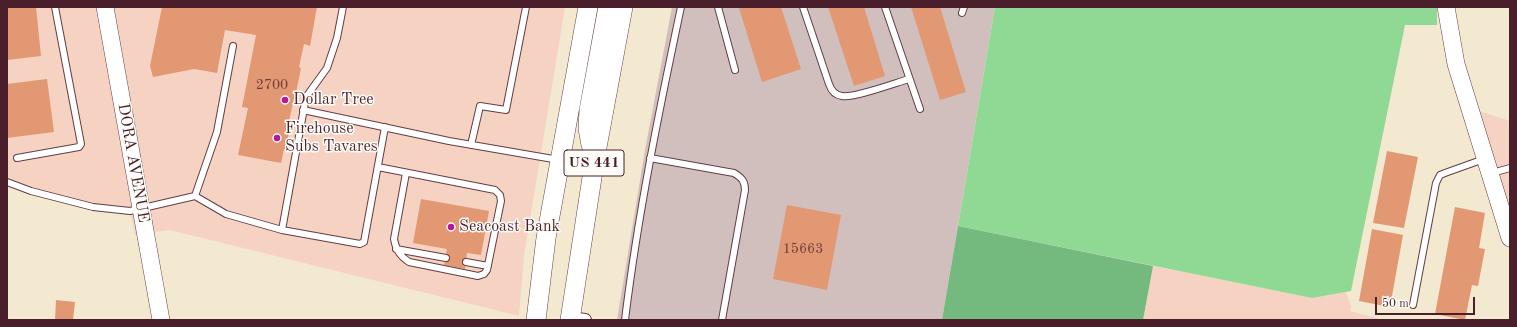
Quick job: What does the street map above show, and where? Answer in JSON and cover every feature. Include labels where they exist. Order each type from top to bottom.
[{"type":"main road","name":"US 441","points":[[536,320],[546,238],[588,7]]},
{"type":"main road","points":[[595,158],[588,128],[589,110],[608,7]]},
{"type":"main road","name":"US 441","points":[[575,319],[595,158],[623,7]]},
{"type":"street","name":"DORA AVENUE","points":[[105,7],[161,320]]},
{"type":"street","points":[[1446,7],[1456,64],[1510,238]]},
{"type":"lane","points":[[17,158],[79,147],[81,144],[55,7]]},
{"type":"lane","points":[[282,230],[306,97],[327,68],[337,38],[343,7]]},
{"type":"lane","points":[[471,145],[480,106],[506,110],[526,7]]},
{"type":"lane","points":[[625,320],[638,226],[650,158],[681,7]]},
{"type":"lane","points":[[718,7],[735,70]]},
{"type":"lane","points":[[803,7],[831,90],[835,94],[842,96],[854,95],[909,79]]},
{"type":"lane","points":[[885,7],[920,109]]},
{"type":"lane","points":[[195,196],[216,132],[233,46]]},
{"type":"lane","points":[[303,110],[471,145],[559,160]]},
{"type":"lane","points":[[7,182],[31,191],[93,207],[130,211],[195,196],[226,214],[282,230],[360,244],[364,242],[385,127]]},
{"type":"lane","points":[[650,158],[734,174],[742,178],[745,184],[722,320]]},
{"type":"lane","points":[[1413,305],[1436,184],[1440,175],[1445,172],[1488,166],[1510,168]]},
{"type":"lane","points":[[378,167],[495,190],[500,195],[501,201],[488,266],[484,274],[478,276],[409,262],[401,257],[396,249],[394,239],[406,173]]},
{"type":"lane","points":[[396,249],[446,258]]},
{"type":"lane","points":[[466,262],[488,266]]},
{"type":"shaded area","points":[[7,7],[98,7],[138,235],[135,235],[132,220],[127,208],[93,210],[7,178]]},
{"type":"shaded area","points":[[113,7],[565,7],[524,256],[519,316],[170,230],[153,232]]},
{"type":"shaded area","points":[[672,7],[995,7],[942,320],[617,320],[645,150]]},
{"type":"shaded area","points":[[1479,111],[1510,121],[1510,211]]},
{"type":"shaded area","points":[[1153,266],[1312,298],[1346,292],[1351,306],[1350,311],[1384,320],[1143,320]]},
{"type":"green space","points":[[995,7],[1437,7],[1437,25],[1405,25],[1351,291],[1312,298],[958,226]]},
{"type":"green space","points":[[958,226],[1153,266],[1143,320],[942,320]]},
{"type":"building","points":[[7,7],[36,7],[41,56],[7,60]]},
{"type":"building","points":[[162,7],[317,7],[310,46],[304,44],[299,67],[301,68],[287,131],[289,132],[286,149],[284,149],[281,163],[238,155],[248,108],[242,107],[256,35],[225,30],[217,73],[194,69],[153,77],[150,66]]},
{"type":"building","points":[[781,7],[801,69],[762,82],[739,8]]},
{"type":"building","points":[[828,7],[864,7],[885,76],[854,86]]},
{"type":"building","points":[[911,7],[940,7],[966,92],[940,100]]},
{"type":"building","points":[[47,79],[54,132],[7,138],[7,84]]},
{"type":"building","points":[[1387,151],[1418,157],[1404,228],[1373,223]]},
{"type":"building","name":"Seacoast Bank","points":[[421,199],[489,211],[481,255],[467,253],[465,269],[444,265],[447,249],[413,243]]},
{"type":"building","points":[[787,205],[841,215],[827,290],[773,279]]},
{"type":"building","points":[[1455,207],[1485,213],[1479,248],[1485,249],[1478,286],[1472,285],[1465,320],[1435,314]]},
{"type":"building","points":[[1372,229],[1403,235],[1390,307],[1359,301]]},
{"type":"building","points":[[56,300],[75,302],[73,320],[55,320]]},
{"type":"place","name":"Dollar Tree","points":[[285,100]]},
{"type":"place","name":"Firehouse Subs Tavares","points":[[277,138]]},
{"type":"place","name":"Seacoast Bank","points":[[451,227]]}]
